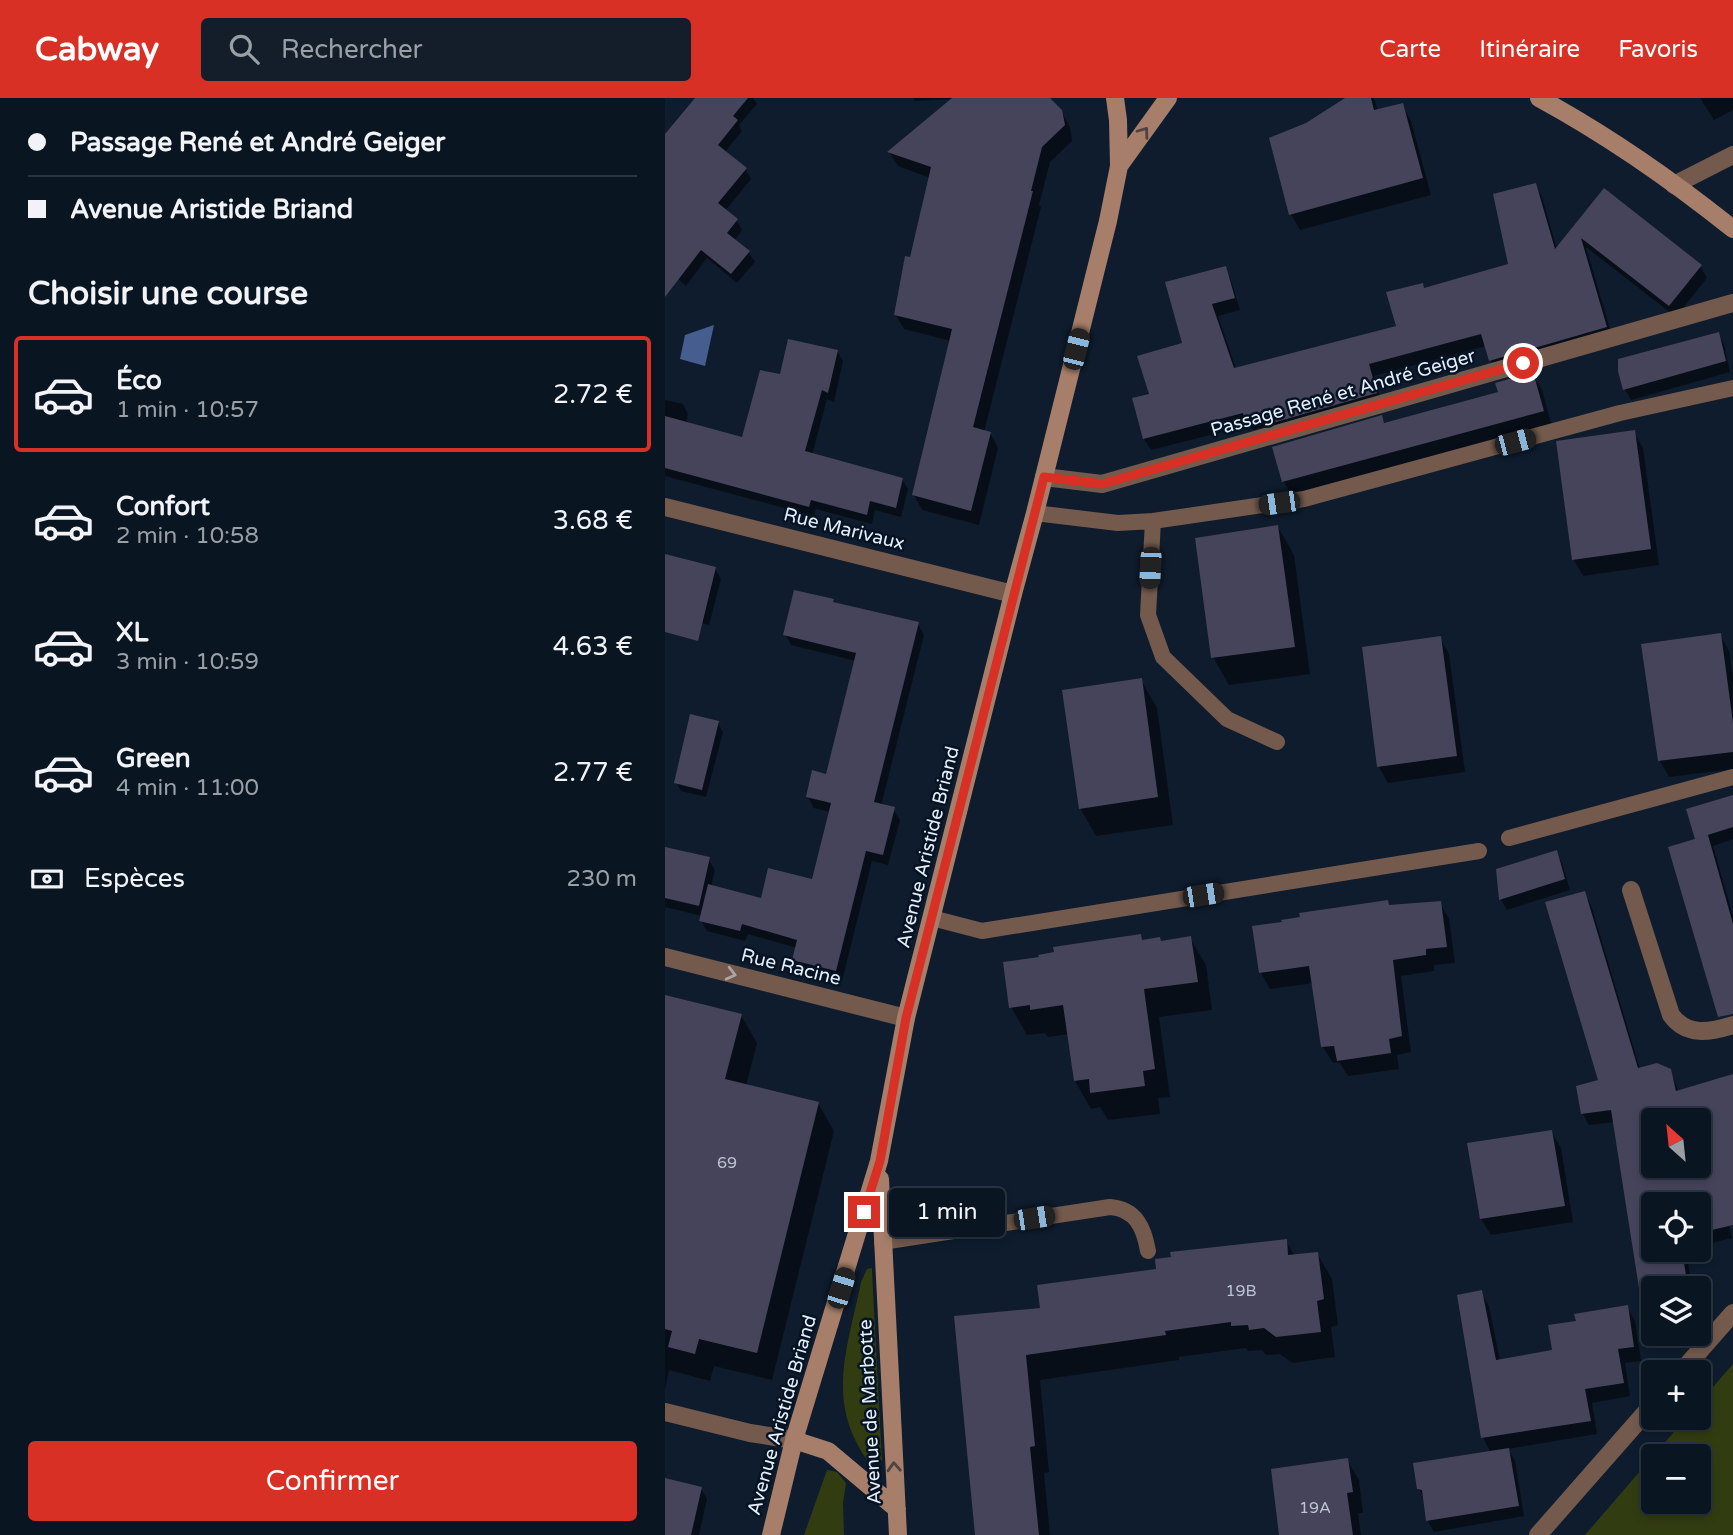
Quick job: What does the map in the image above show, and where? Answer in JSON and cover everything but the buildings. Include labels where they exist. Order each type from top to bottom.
[{"type":"main road","name":"Avenue Aristide Briand","points":[[771,1535],[794,1440],[880,1161],[906,1018],[1044,477],[1119,166],[1115,98]]},
{"type":"main road","name":"Avenue Aristide Briand","points":[[1119,166],[1168,98]]},
{"type":"main road","points":[[1539,98],[1573,116],[1733,229]]},
{"type":"main road","name":"Avenue de Marbotte","points":[[880,1161],[898,1535]]},
{"type":"main road","points":[[794,1440],[828,1451],[897,1509]]},
{"type":"street","points":[[1674,185],[1733,155]]},
{"type":"street","name":"Passage René et André Geiger","points":[[1044,477],[1102,484],[1733,303]]},
{"type":"street","name":"Rue Marivaux","points":[[665,507],[1013,594]]},
{"type":"street","points":[[1631,890],[1671,1015],[1684,1028],[1699,1032],[1733,1025]]},
{"type":"street","name":"Rue Racine","points":[[665,957],[906,1018]]},
{"type":"street","points":[[1692,1360],[1733,1313]]},
{"type":"street","points":[[665,1412],[750,1433],[794,1440]]},
{"type":"street","points":[[1538,1535],[1641,1418]]},
{"type":"lane","points":[[1035,513],[1118,523],[1153,522],[1304,499],[1621,413],[1733,388]]},
{"type":"lane","points":[[1153,522],[1148,615],[1163,657],[1227,719],[1277,742]]},
{"type":"lane","points":[[1509,838],[1733,778]]},
{"type":"lane","points":[[932,918],[982,931],[1479,851]]},
{"type":"lane","points":[[882,1242],[1110,1207],[1126,1210],[1136,1219],[1143,1228],[1148,1251]]},
{"type":"green space","points":[[872,1268],[882,1461],[867,1460],[854,1438],[843,1394],[846,1351],[861,1282],[867,1269]]},
{"type":"green space","points":[[1733,1364],[1733,1535],[1585,1535],[1641,1470],[1641,1514],[1711,1514],[1711,1444],[1664,1444],[1676,1430],[1711,1430],[1711,1389]]},
{"type":"green space","points":[[827,1470],[837,1472],[846,1483],[843,1503],[844,1535],[804,1535]]},
{"type":"water","points":[[714,325],[705,366],[680,359],[685,335]]},
{"type":"route","points":[[864,1212],[880,1161],[906,1018],[1044,477],[1102,484],[1523,363]]}]
